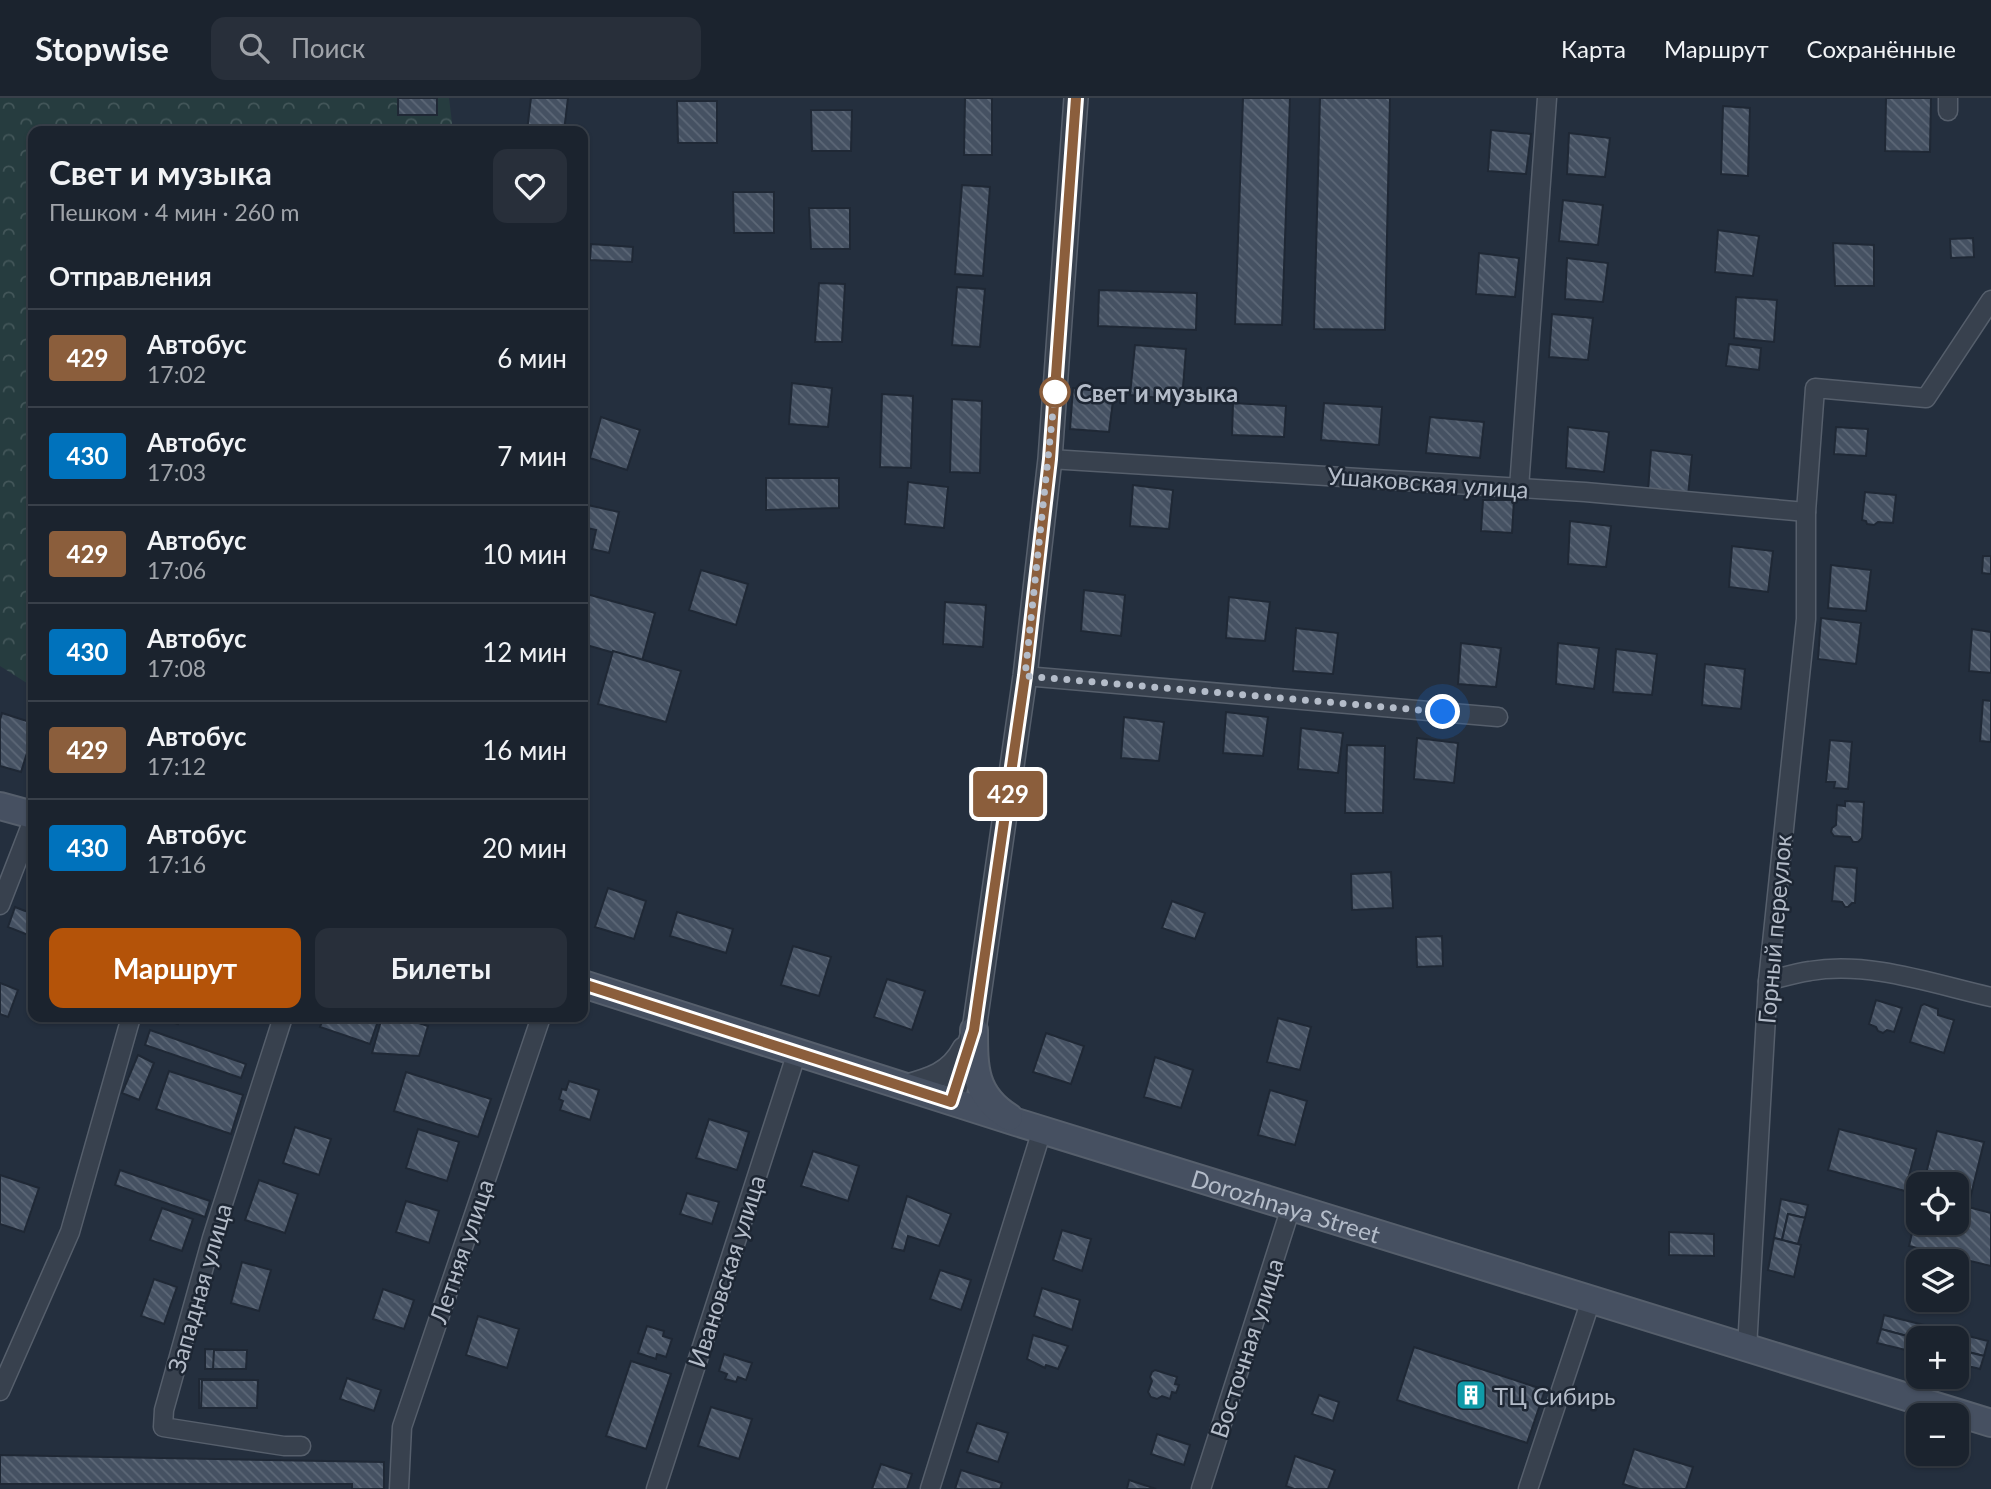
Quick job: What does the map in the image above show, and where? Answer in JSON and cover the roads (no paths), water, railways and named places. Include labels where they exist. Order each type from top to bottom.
[{"type":"main road","points":[[0,806],[28,815]]},
{"type":"main road","name":"Dorozhnaya Street","points":[[588,986],[951,1102],[1991,1423]]},
{"type":"main road","points":[[974,1030],[976,1073],[983,1093],[997,1110],[1016,1122]]},
{"type":"street","points":[[951,1102],[974,1030],[1025,676],[1050,459],[1076,98]]},
{"type":"street","points":[[1519,488],[1547,98]]},
{"type":"street","name":"Горный переулок","points":[[1747,1348],[1768,981],[1807,619],[1806,512],[1815,388],[1926,398],[1991,300]]},
{"type":"street","name":"Ушаковская улица","points":[[1050,459],[1519,488],[1806,512]]},
{"type":"street","points":[[1025,676],[1498,717]]},
{"type":"street","points":[[0,905],[28,830]]},
{"type":"street","points":[[1768,981],[1811,971],[1847,969],[1884,972],[1991,997]]},
{"type":"street","points":[[0,1391],[70,1232],[130,1022]]},
{"type":"street","name":"Западная улица","points":[[281,1022],[212,1238],[164,1410],[163,1427],[284,1446],[301,1446]]},
{"type":"street","name":"Летняя улица","points":[[399,1489],[402,1427],[539,1022]]},
{"type":"street","points":[[904,1087],[934,1079],[947,1070],[960,1057],[974,1030]]},
{"type":"street","name":"Ивановская улица","points":[[656,1489],[797,1052]]},
{"type":"street","points":[[930,1489],[1042,1130]]},
{"type":"street","name":"Восточная улица","points":[[1201,1489],[1291,1207]]},
{"type":"street","points":[[1528,1489],[1591,1300]]},
{"type":"place","name":"Свет и музыка","points":[[1055,392]]},
{"type":"place","name":"ТЦ Сибирь","points":[[1471,1395]]}]
